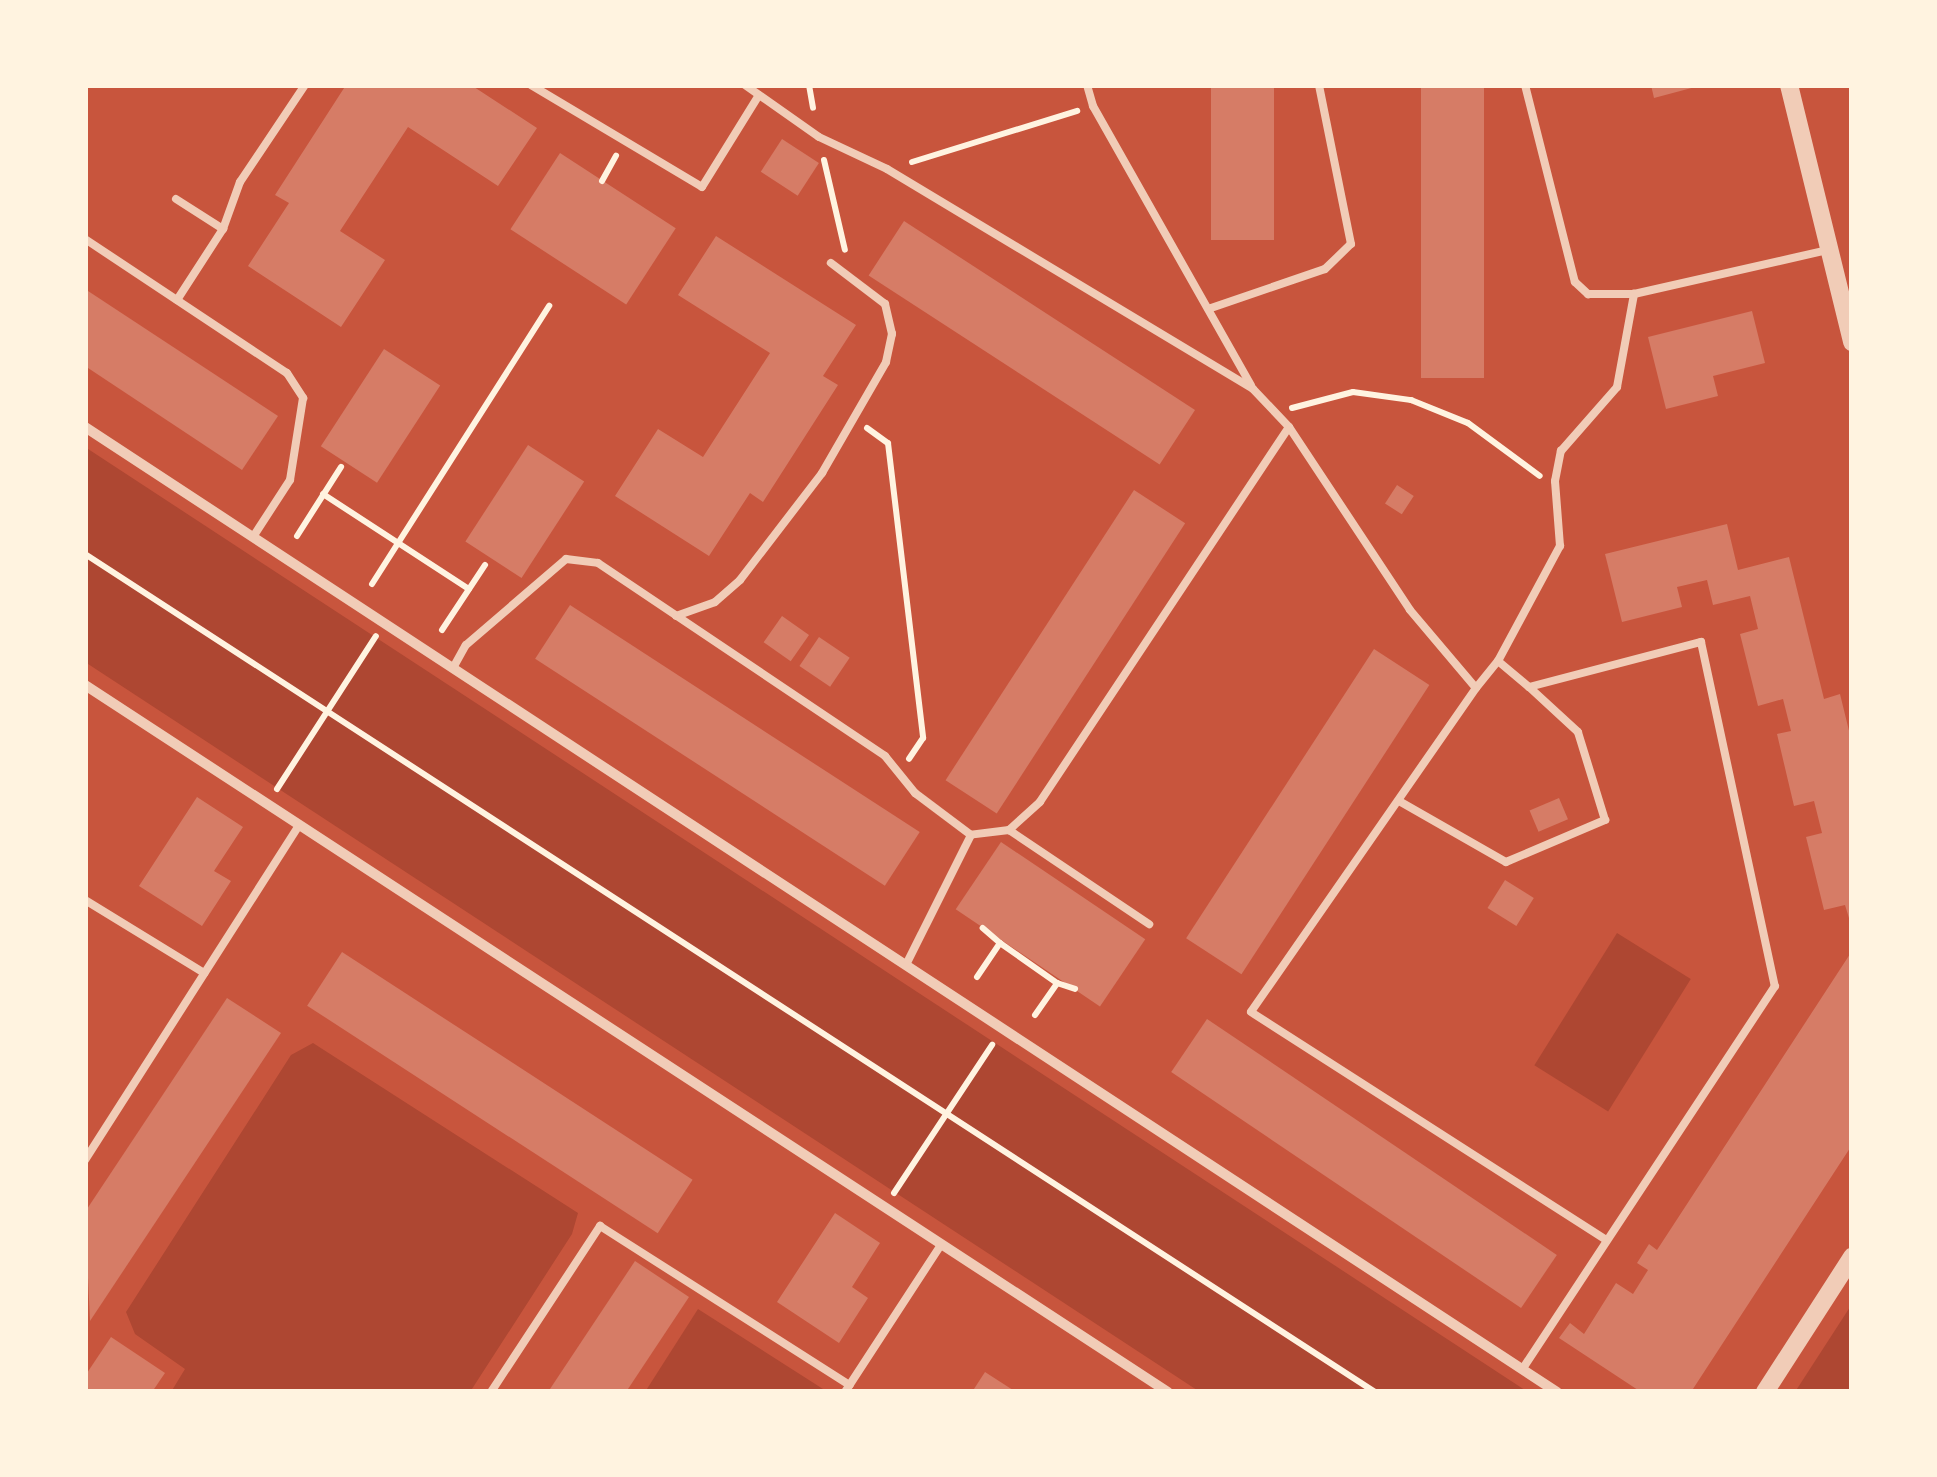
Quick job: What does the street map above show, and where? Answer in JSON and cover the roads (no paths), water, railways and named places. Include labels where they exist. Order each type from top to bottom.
[{"type":"street","points":[[1788,85],[1852,342]]},
{"type":"street","points":[[85,427],[1558,1392]]},
{"type":"street","points":[[85,685],[1168,1392]]},
{"type":"street","points":[[1765,1392],[1852,1257]]},
{"type":"lane","points":[[177,300],[224,228],[240,182],[305,85]]},
{"type":"lane","points":[[531,85],[702,187],[760,94]]},
{"type":"lane","points":[[745,85],[819,138],[888,169],[1253,389],[1278,411],[1410,610],[1476,688]]},
{"type":"lane","points":[[1087,85],[1092,106],[1211,308],[1253,389]]},
{"type":"lane","points":[[1211,308],[1324,269],[1350,244],[1319,85]]},
{"type":"lane","points":[[1525,85],[1575,282],[1588,294],[1634,294],[1830,249]]},
{"type":"lane","points":[[176,200],[224,228]]},
{"type":"lane","points":[[85,239],[287,373],[302,398],[290,480],[253,537]]},
{"type":"lane","points":[[676,616],[714,602],[740,580],[822,473],[886,362],[892,334],[884,304],[831,264]]},
{"type":"lane","points":[[1606,1240],[1251,1012],[1498,661],[1560,546],[1555,480],[1561,451],[1617,387],[1634,294]]},
{"type":"lane","points":[[453,668],[466,645],[566,559],[598,563],[884,756],[915,794],[971,835],[1010,830],[1040,802],[1289,427]]},
{"type":"lane","points":[[1522,1368],[1775,986],[1701,642],[1529,686]]},
{"type":"lane","points":[[1399,802],[1506,862],[1605,820],[1578,732],[1498,661]]},
{"type":"lane","points":[[85,1160],[299,825]]},
{"type":"lane","points":[[1010,830],[1149,924]]},
{"type":"lane","points":[[906,965],[971,835]]},
{"type":"lane","points":[[85,900],[204,973]]},
{"type":"lane","points":[[490,1392],[600,1226],[848,1388],[942,1244]]}]
